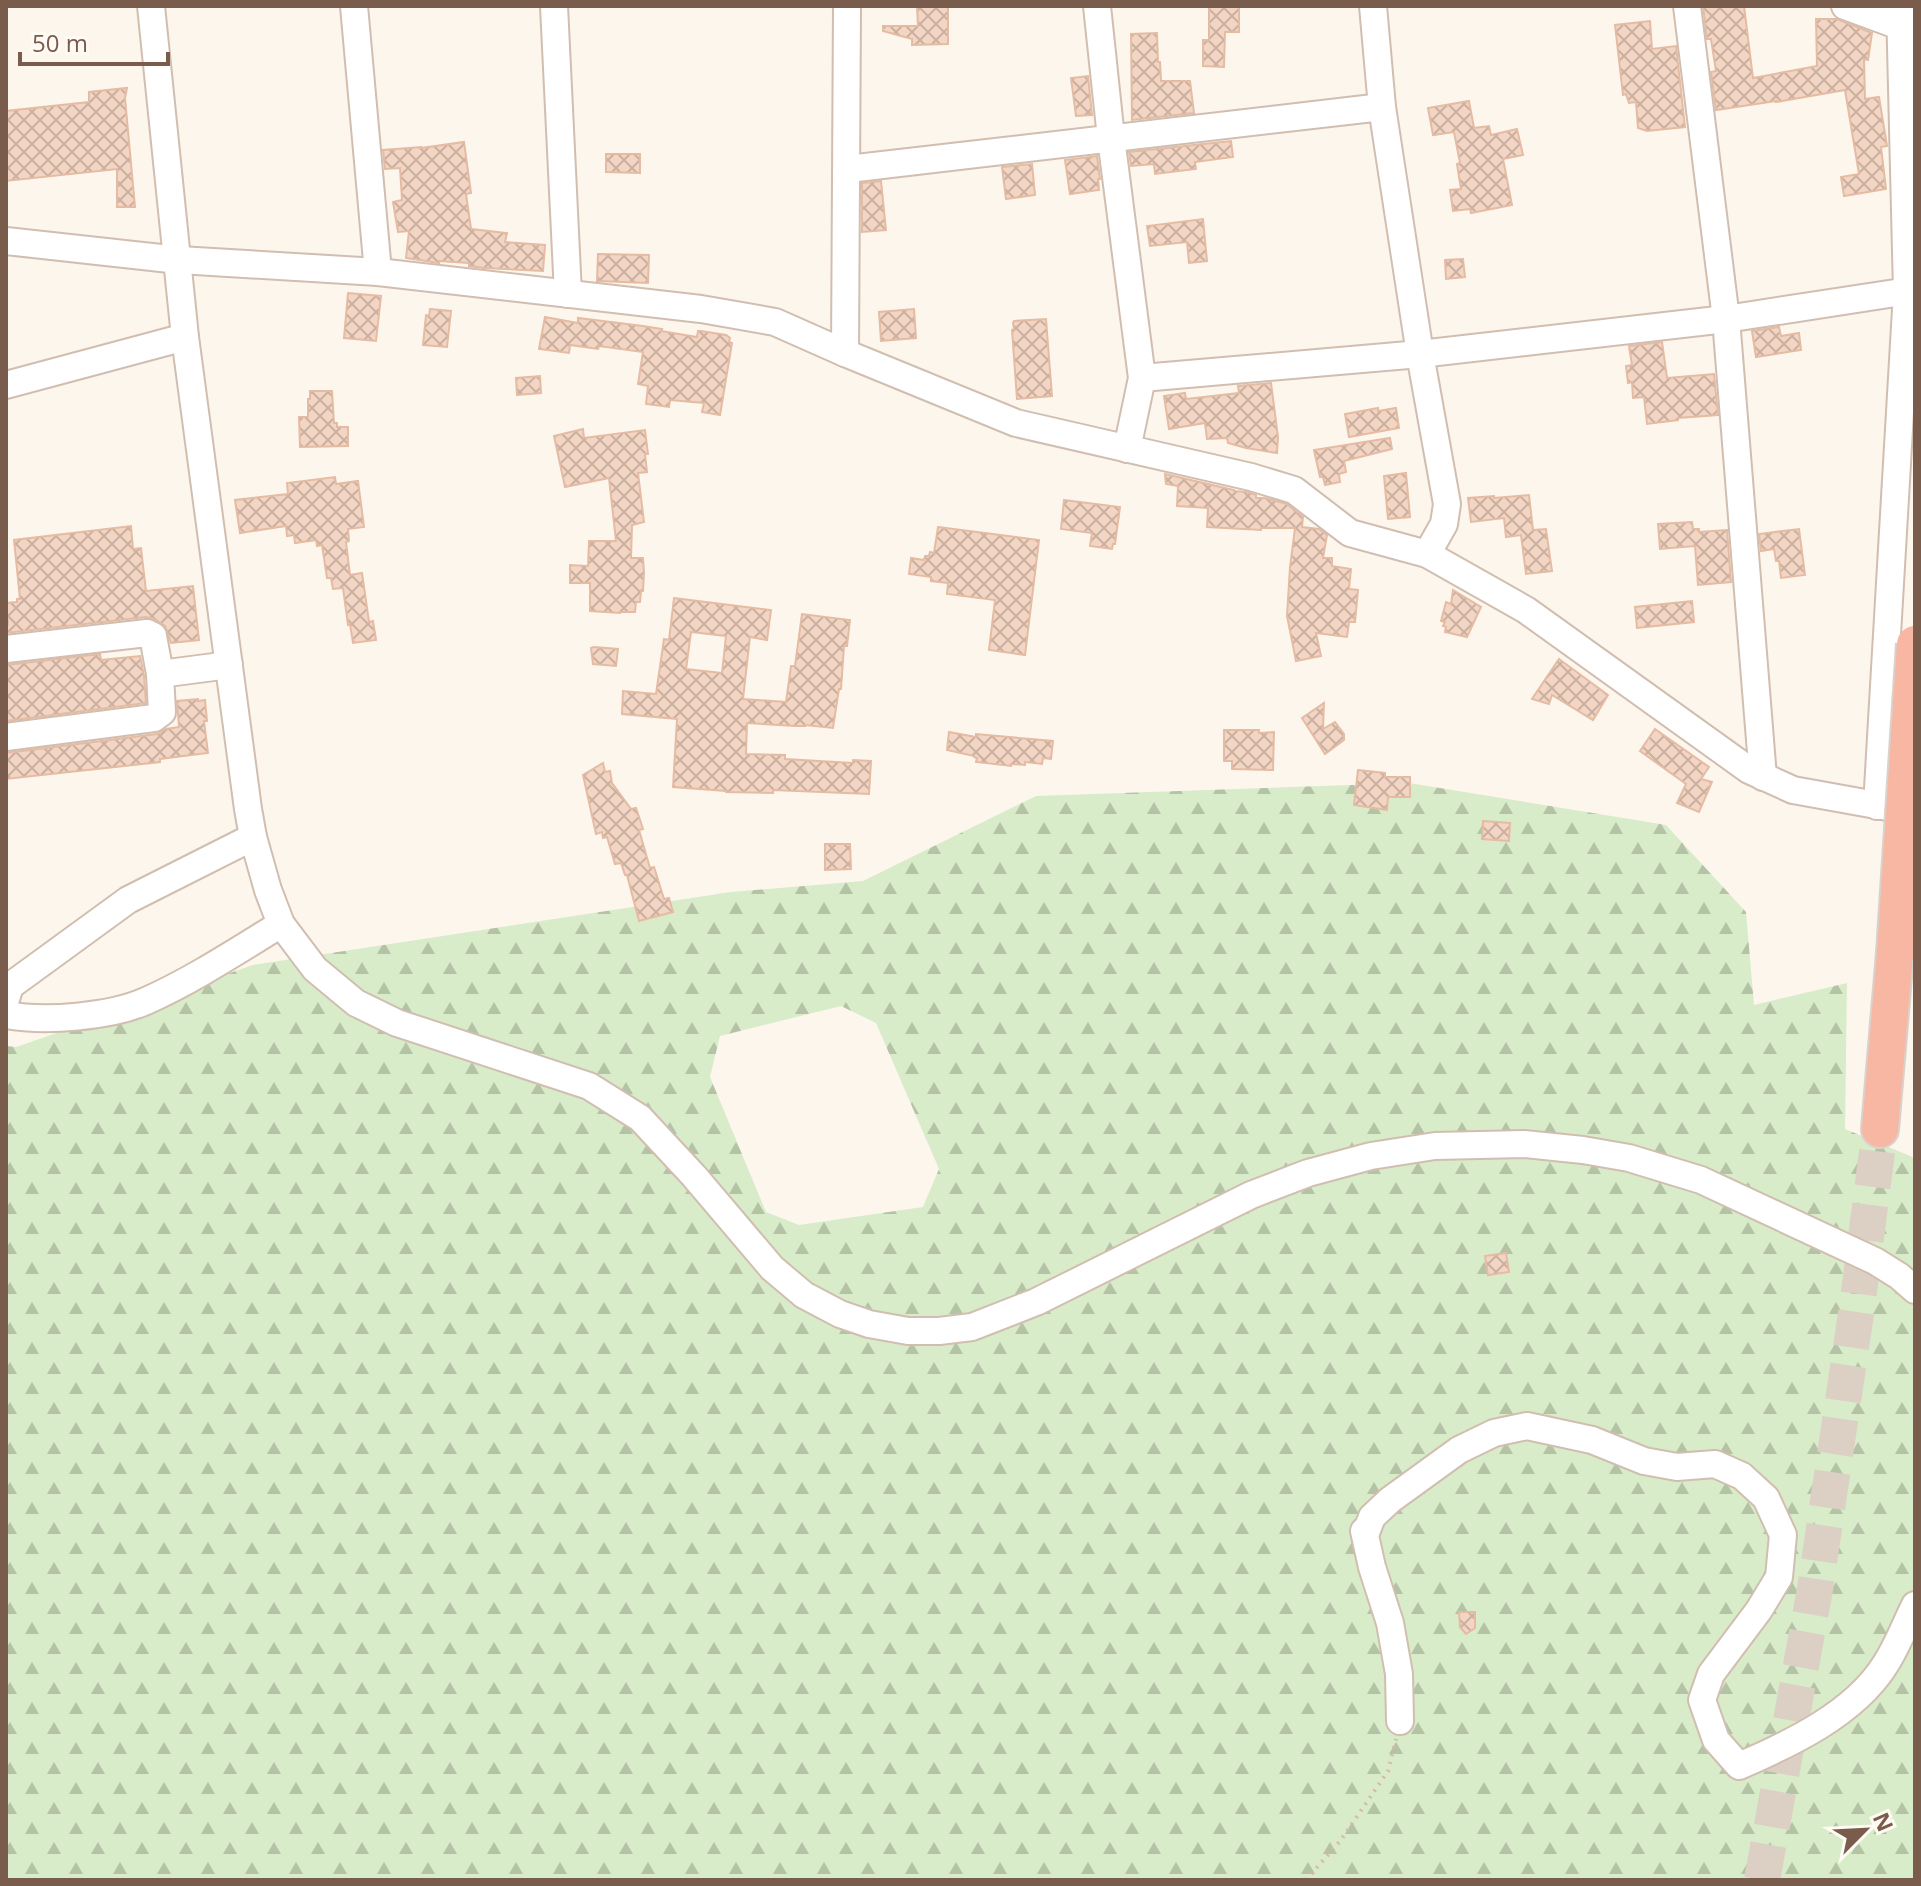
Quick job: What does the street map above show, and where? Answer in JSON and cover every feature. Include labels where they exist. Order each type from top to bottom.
[{"type":"highway","points":[[1880,1129],[1915,644]]},
{"type":"street","points":[[151,6],[185,337],[253,837],[281,924],[315,969],[356,1003],[397,1023],[589,1086],[640,1118],[772,1268],[804,1295],[840,1314],[869,1324],[908,1331],[972,1327],[1036,1302],[1251,1195],[1321,1169],[1371,1156],[1435,1146],[1524,1144],[1583,1150],[1629,1158],[1675,1171],[1701,1180],[1875,1261],[1915,1290]]},
{"type":"street","points":[[354,6],[378,272]]},
{"type":"street","points":[[554,6],[568,294]]},
{"type":"street","points":[[845,353],[847,6]]},
{"type":"street","points":[[1097,6],[1142,378],[1127,449]]},
{"type":"street","points":[[1373,6],[1382,107],[1420,354],[1447,504],[1444,524],[1427,554]]},
{"type":"street","points":[[1687,6],[1726,319],[1763,777]]},
{"type":"street","points":[[1845,6],[1905,22],[1911,291],[1877,806]]},
{"type":"street","points":[[848,169],[1382,107]]},
{"type":"street","points":[[6,241],[179,260],[378,272],[701,309],[775,322],[1016,423],[1251,477],[1294,490],[1350,533],[1427,554],[1526,610],[1749,770],[1793,790],[1915,812]]},
{"type":"street","points":[[1142,378],[1420,354],[1726,319],[1911,291]]},
{"type":"street","points":[[6,385],[185,337]]},
{"type":"street","points":[[6,649],[147,633],[153,636],[160,674],[162,712],[154,718],[6,737]]},
{"type":"street","points":[[160,674],[229,665]]},
{"type":"street","points":[[6,999],[10,986],[128,900],[253,837]]},
{"type":"street","points":[[6,1015],[92,1015],[144,1002],[281,924]]},
{"type":"street","points":[[1400,1721],[1399,1674],[1390,1623],[1364,1531],[1372,1517],[1390,1500],[1459,1450],[1494,1433],[1527,1426],[1592,1440],[1644,1461],[1677,1467],[1715,1464],[1742,1476],[1766,1498],[1783,1535],[1779,1577],[1759,1610],[1711,1674],[1702,1700],[1716,1740],[1739,1766],[1792,1743],[1837,1713],[1868,1687],[1885,1665],[1915,1605]]},
{"type":"path","points":[[1306,1880],[1341,1840],[1388,1771],[1400,1721]]},
{"type":"green space","points":[[1409,783],[1666,825],[1746,912],[1754,1005],[1847,983],[1845,1129],[1915,1158],[1915,1880],[6,1880],[6,1046],[16,1047],[253,965],[731,892],[863,881],[1036,796]],"holes":[[[841,1006],[876,1023],[939,1169],[923,1207],[799,1225],[766,1212],[710,1077],[720,1036]]]},
{"type":"building","points":[[917,6],[948,6],[948,44],[912,45],[912,39],[883,31],[883,26],[918,26]]},
{"type":"building","points":[[1209,6],[1239,6],[1239,32],[1225,32],[1224,67],[1203,66],[1203,40],[1209,40]]},
{"type":"building","points":[[1703,6],[1744,6],[1753,78],[1817,66],[1816,19],[1837,19],[1872,33],[1868,60],[1864,59],[1865,99],[1879,97],[1887,146],[1881,147],[1886,189],[1844,196],[1841,177],[1859,174],[1845,90],[1716,110],[1711,72],[1716,71],[1711,39],[1707,39]]},
{"type":"building","points":[[1650,21],[1652,49],[1676,46],[1685,127],[1647,131],[1638,128],[1636,102],[1629,103],[1626,94],[1623,95],[1615,25]]},
{"type":"building","points":[[1157,33],[1161,81],[1190,81],[1194,113],[1132,120],[1131,34]]},
{"type":"building","points":[[1088,76],[1092,115],[1076,116],[1071,78]]},
{"type":"building","points":[[127,88],[125,98],[135,207],[117,207],[117,169],[6,181],[6,111],[89,102],[89,92]]},
{"type":"building","points":[[1469,101],[1474,128],[1489,126],[1491,135],[1517,129],[1523,155],[1503,159],[1512,205],[1471,213],[1470,209],[1453,211],[1450,190],[1461,189],[1454,132],[1433,135],[1428,108]]},
{"type":"building","points":[[1231,141],[1233,157],[1195,162],[1196,169],[1155,174],[1154,164],[1131,166],[1129,152]]},
{"type":"building","points":[[464,142],[471,193],[466,194],[471,229],[507,233],[505,242],[545,245],[543,271],[484,268],[469,266],[469,263],[406,258],[409,231],[398,232],[393,202],[402,200],[400,168],[385,169],[383,150]]},
{"type":"building","points":[[606,154],[640,154],[640,173],[606,172]]},
{"type":"building","points":[[1097,156],[1099,190],[1070,194],[1065,160]]},
{"type":"building","points":[[1032,164],[1035,195],[1006,199],[1002,167]]},
{"type":"building","points":[[881,181],[886,230],[862,232],[862,183]]},
{"type":"building","points":[[1203,219],[1207,261],[1189,263],[1187,242],[1150,246],[1147,226]]},
{"type":"building","points":[[598,254],[649,255],[648,283],[597,281]]},
{"type":"building","points":[[1463,259],[1465,277],[1446,279],[1445,260]]},
{"type":"building","points":[[348,293],[381,296],[376,341],[344,338]]},
{"type":"building","points":[[430,309],[451,311],[447,347],[423,345],[426,315],[429,316]]},
{"type":"building","points":[[914,309],[916,338],[881,341],[879,312]]},
{"type":"building","points":[[545,317],[578,323],[578,318],[643,326],[697,337],[698,331],[726,335],[732,343],[720,415],[702,412],[704,403],[670,400],[669,407],[646,404],[648,386],[638,384],[643,352],[570,345],[569,353],[539,349]]},
{"type":"building","points":[[1046,319],[1052,396],[1017,399],[1013,323]]},
{"type":"building","points":[[1779,327],[1781,336],[1799,333],[1801,350],[1756,357],[1752,331]]},
{"type":"building","points":[[1662,342],[1667,378],[1714,374],[1718,415],[1647,424],[1644,397],[1633,398],[1632,382],[1628,383],[1626,366],[1632,365],[1629,346]]},
{"type":"building","points":[[540,376],[541,393],[517,395],[516,378]]},
{"type":"building","points":[[1271,383],[1277,453],[1228,443],[1227,438],[1207,439],[1205,423],[1169,429],[1164,396],[1185,393],[1186,399],[1239,393],[1238,386]]},
{"type":"building","points":[[310,391],[332,391],[334,423],[337,427],[348,427],[348,446],[300,447],[299,417],[308,417]]},
{"type":"building","points":[[1378,408],[1378,411],[1396,408],[1399,428],[1349,437],[1345,414]]},
{"type":"building","points":[[583,429],[584,438],[645,430],[647,472],[638,473],[644,522],[632,525],[631,558],[643,558],[644,573],[643,591],[640,602],[636,602],[635,612],[590,611],[590,583],[570,583],[570,565],[588,566],[589,541],[616,541],[609,478],[565,487],[554,436]]},
{"type":"building","points":[[1390,438],[1392,449],[1344,461],[1346,472],[1339,474],[1340,482],[1325,485],[1314,450]]},
{"type":"building","points":[[1406,473],[1410,517],[1388,519],[1384,476]]},
{"type":"building","points":[[1165,474],[1287,504],[1303,517],[1302,527],[1319,529],[1327,535],[1323,558],[1332,558],[1332,566],[1351,569],[1349,589],[1358,590],[1355,622],[1349,622],[1347,637],[1316,633],[1321,656],[1296,661],[1287,616],[1295,528],[1207,527],[1208,508],[1177,506],[1178,486],[1166,484]]},
{"type":"building","points":[[335,477],[336,484],[358,481],[364,527],[348,529],[349,541],[346,542],[350,575],[362,573],[369,622],[373,621],[376,640],[353,643],[343,588],[333,589],[331,578],[327,578],[322,545],[317,546],[316,540],[295,543],[294,535],[287,536],[286,526],[240,533],[235,500],[288,494],[287,483]]},
{"type":"building","points":[[1529,495],[1533,530],[1546,529],[1552,571],[1526,574],[1521,535],[1506,537],[1504,518],[1471,522],[1468,498]]},
{"type":"building","points":[[1064,500],[1120,507],[1112,549],[1090,546],[1092,533],[1061,529]]},
{"type":"building","points":[[1692,522],[1693,529],[1699,529],[1699,532],[1727,530],[1731,582],[1698,585],[1695,546],[1660,549],[1658,524]]},
{"type":"building","points":[[131,526],[133,549],[141,548],[146,591],[193,586],[199,640],[171,643],[165,626],[146,617],[6,633],[6,603],[20,599],[14,540]]},
{"type":"building","points":[[938,527],[1039,540],[1025,655],[989,650],[995,600],[947,594],[948,583],[909,574],[911,558],[924,560],[930,552],[934,553]]},
{"type":"building","points":[[1799,529],[1805,575],[1781,578],[1774,549],[1761,551],[1759,534]]},
{"type":"building","points":[[1453,590],[1481,607],[1467,637],[1445,632],[1445,622],[1441,621],[1446,602],[1451,604]]},
{"type":"building","points":[[674,598],[771,610],[767,640],[750,637],[743,699],[786,702],[791,666],[795,666],[802,614],[850,620],[833,728],[747,723],[746,754],[853,763],[853,760],[871,761],[869,794],[773,790],[773,793],[726,792],[673,787],[677,719],[622,714],[623,691],[656,694],[664,639],[669,640]],"holes":[[[691,632],[726,636],[722,673],[686,669]]]},
{"type":"building","points":[[1692,601],[1694,622],[1637,628],[1635,607]]},
{"type":"building","points":[[591,648],[618,649],[616,666],[593,664]]},
{"type":"building","points":[[100,654],[101,660],[140,656],[146,703],[6,721],[6,665]]},
{"type":"building","points":[[1559,659],[1608,695],[1593,720],[1552,695],[1549,704],[1532,699]]},
{"type":"building","points":[[205,700],[208,753],[160,759],[160,762],[6,779],[6,753],[157,734],[179,727],[177,701]]},
{"type":"building","points":[[1324,703],[1323,729],[1335,722],[1344,734],[1344,740],[1325,754],[1302,718]]},
{"type":"building","points":[[1655,729],[1709,767],[1701,779],[1712,782],[1699,812],[1677,803],[1686,784],[1640,751]]},
{"type":"building","points":[[1224,730],[1274,732],[1273,770],[1232,769],[1232,761],[1224,761]]},
{"type":"building","points":[[949,732],[976,737],[976,734],[1053,741],[1051,759],[1043,758],[1042,764],[1025,762],[1025,765],[1011,766],[976,762],[974,756],[947,750]]},
{"type":"building","points":[[603,763],[605,772],[610,771],[612,783],[631,809],[636,808],[650,868],[654,867],[664,899],[669,898],[673,912],[639,921],[627,875],[621,863],[615,864],[607,837],[603,838],[602,832],[596,834],[583,775]]},
{"type":"building","points":[[1358,770],[1385,773],[1385,777],[1410,777],[1410,797],[1388,797],[1387,810],[1354,805]]},
{"type":"building","points":[[1483,821],[1510,823],[1509,841],[1482,839]]},
{"type":"building","points":[[825,844],[850,844],[851,869],[825,870]]},
{"type":"building","points":[[1506,1253],[1509,1272],[1488,1275],[1485,1256]]},
{"type":"building","points":[[1459,1612],[1475,1612],[1475,1628],[1466,1634],[1460,1627]]},
{"type":"tunnel","points":[[1762,1880],[1815,1589],[1880,1129]]}]
